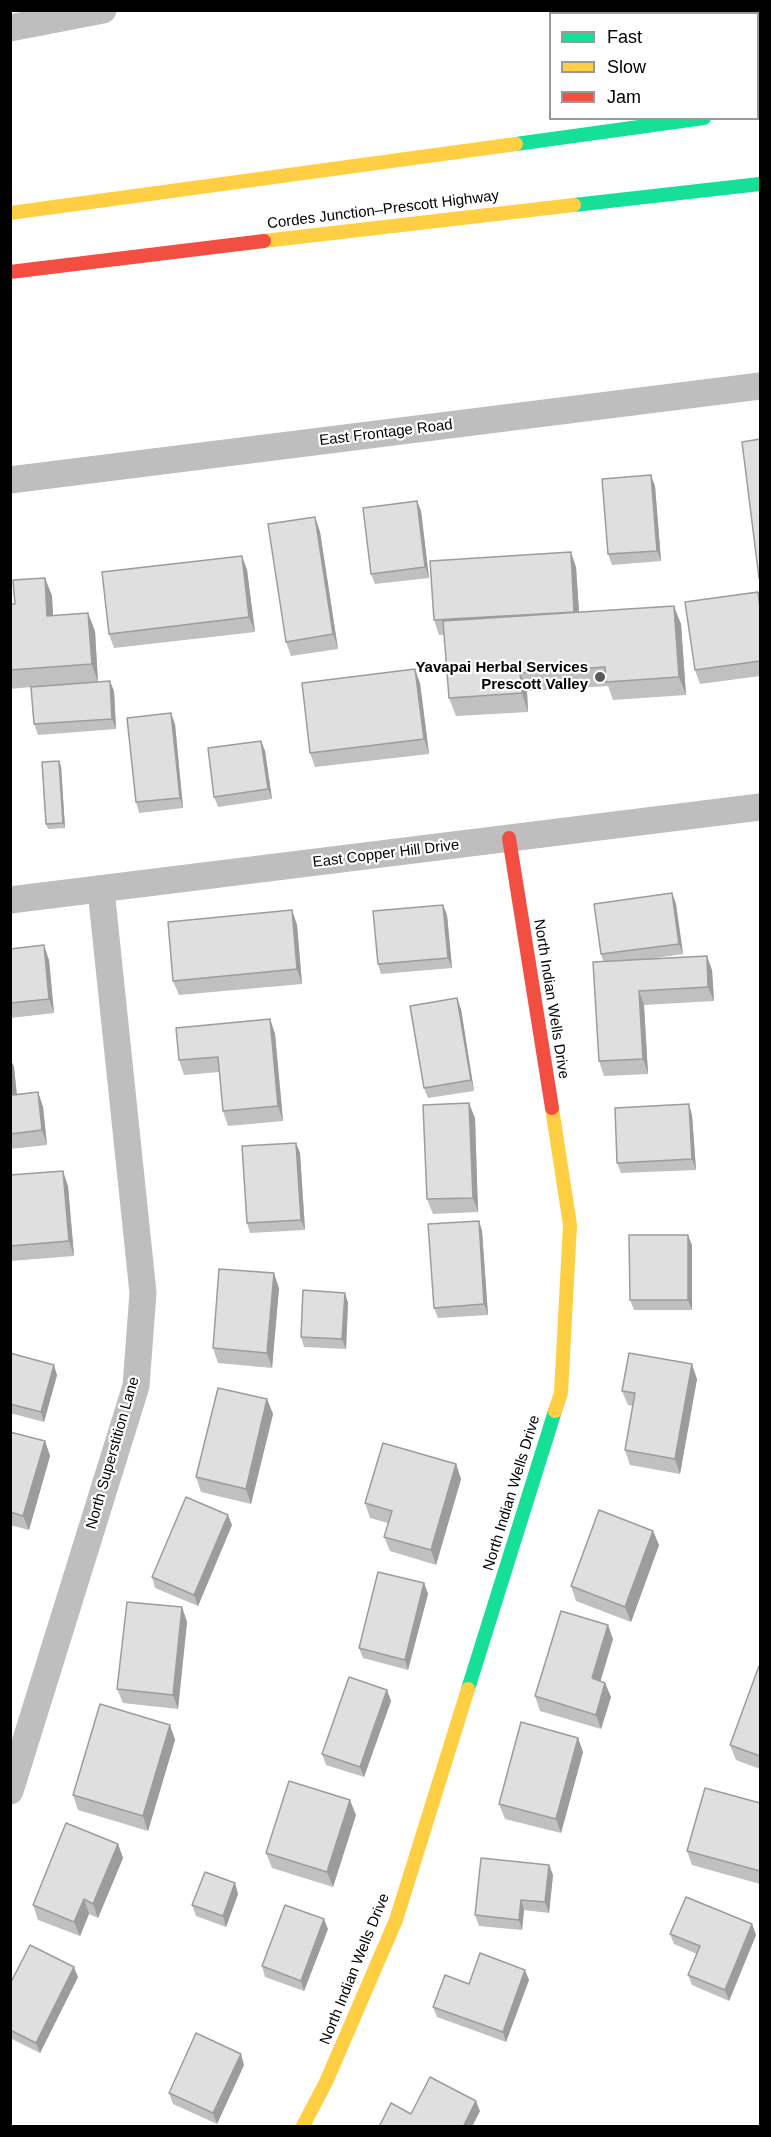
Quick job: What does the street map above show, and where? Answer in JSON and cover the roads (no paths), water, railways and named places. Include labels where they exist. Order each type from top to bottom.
[{"type":"main road","points":[[10,213],[689,120]]},
{"type":"main road","name":"Cordes Junction–Prescott Highway","points":[[10,272],[300,236],[760,184]]},
{"type":"main road","name":"North Indian Wells Drive","points":[[303,2127],[326,2082],[396,1920],[561,1393],[570,1226],[509,838]]},
{"type":"street","points":[[10,28],[103,10]]},
{"type":"street","name":"East Frontage Road","points":[[10,480],[760,386]]},
{"type":"street","name":"East Copper Hill Drive","points":[[10,900],[760,807]]},
{"type":"street","name":"North Superstition Lane","points":[[10,1791],[136,1386],[143,1293],[101,890]]},
{"type":"place","name":"Yavapai Herbal Services Prescott Valley","points":[[600,677]]}]
